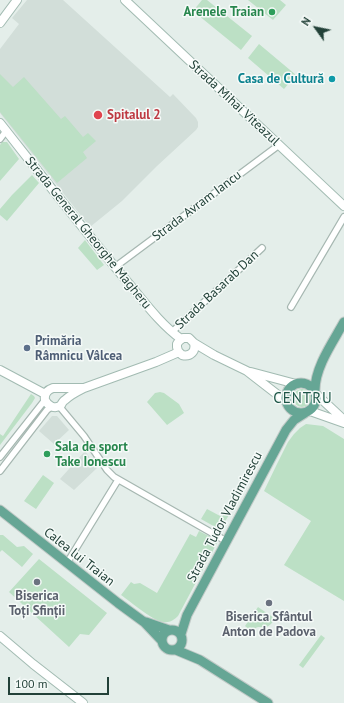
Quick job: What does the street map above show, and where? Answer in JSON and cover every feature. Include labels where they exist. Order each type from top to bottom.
[{"type":"main road","points":[[319,368],[300,383],[289,389],[286,398],[288,405],[297,413],[307,412],[316,404],[317,399],[315,392],[315,380],[319,368],[344,322]]},
{"type":"main road","points":[[300,383],[311,386],[315,392]]},
{"type":"main road","name":"Strada Tudor Vladimirescu","points":[[286,430],[289,418],[288,405]]},
{"type":"main road","name":"Strada Tudor Vladimirescu","points":[[182,637],[187,615],[286,430],[294,420],[307,412]]},
{"type":"main road","name":"Calea lui Traian","points":[[0,510],[144,622],[162,641]]},
{"type":"main road","name":"Strada Tudor Vladimirescu","points":[[170,630],[187,615]]},
{"type":"main road","name":"Calea lui Traian","points":[[144,622],[170,630]]},
{"type":"main road","points":[[200,660],[177,631],[170,630],[164,634],[162,641],[167,649],[176,650],[200,660],[268,703]]},
{"type":"main road","points":[[176,650],[181,646],[182,637]]},
{"type":"street","points":[[0,23],[17,0]]},
{"type":"street","name":"Strada Mihai Viteazul","points":[[125,0],[344,206]]},
{"type":"street","name":"Strada General Gheorghe Magheru","points":[[0,122],[159,320],[181,340]]},
{"type":"street","points":[[0,139],[6,131]]},
{"type":"street","name":"Strada Avram Iancu","points":[[115,267],[279,145]]},
{"type":"street","points":[[291,307],[344,217]]},
{"type":"street","name":"Strada Basarab Dan","points":[[172,332],[262,248]]},
{"type":"street","points":[[194,343],[195,346],[191,354],[187,356],[182,355],[179,352],[177,346],[178,342],[187,338],[214,355],[247,371],[300,383]]},
{"type":"street","points":[[0,471],[47,410],[84,388],[156,362],[179,352]]},
{"type":"street","points":[[193,352],[214,355]]},
{"type":"street","points":[[0,370],[45,397]]},
{"type":"street","points":[[247,371],[288,405]]},
{"type":"street","points":[[56,388],[63,394],[58,404]]},
{"type":"street","points":[[0,457],[45,397],[49,389],[84,388]]},
{"type":"street","points":[[315,392],[344,420]]},
{"type":"street","points":[[45,397],[46,404],[58,404]]},
{"type":"street","points":[[58,404],[84,436],[107,470],[118,480],[226,541]]},
{"type":"street","points":[[307,412],[344,423]]},
{"type":"street","points":[[67,563],[118,480]]},
{"type":"street","points":[[0,636],[83,703]]},
{"type":"shaded area","name":"Spitalul 2","points":[[27,0],[63,0],[170,97],[173,94],[198,122],[198,127],[196,130],[122,201],[90,227],[0,113],[0,49],[19,24],[12,18]]},
{"type":"shaded area","points":[[52,416],[57,416],[69,430],[54,444],[39,431]]},
{"type":"shaded area","points":[[85,451],[97,468],[74,490],[60,479]]},
{"type":"green space","points":[[202,0],[207,0],[252,36],[241,50],[193,11]]},
{"type":"green space","name":"Arenele Traian","points":[[248,0],[280,0],[286,5],[273,20]]},
{"type":"green space","points":[[259,44],[296,75],[284,89],[248,58]]},
{"type":"green space","points":[[0,74],[13,87],[24,77],[61,119],[65,116],[83,137],[88,133],[96,141],[83,152],[87,158],[57,183],[0,112]]},
{"type":"green space","points":[[2,142],[7,142],[19,159],[0,181],[0,145]]},
{"type":"green space","points":[[32,175],[39,183],[7,221],[0,215],[0,209]]},
{"type":"green space","points":[[85,240],[104,265],[97,270],[78,248]]},
{"type":"green space","points":[[302,389],[308,392],[311,398],[308,404],[302,407],[296,404],[293,398],[296,392]]},
{"type":"green space","points":[[155,393],[164,393],[179,404],[184,413],[167,425],[147,402]]},
{"type":"green space","points":[[31,394],[35,398],[32,403],[0,445],[0,434],[3,436]]},
{"type":"green space","points":[[306,424],[323,426],[344,439],[344,601],[284,565],[311,521],[264,491],[288,442],[300,428]]},
{"type":"green space","points":[[43,475],[54,483],[36,509],[24,501]]},
{"type":"green space","points":[[207,509],[222,517],[225,512],[229,515],[221,528],[217,528],[201,519]]},
{"type":"green space","points":[[199,531],[218,541],[178,616],[168,622],[154,619],[121,595],[131,582],[134,584],[140,583],[157,593],[190,534],[196,537]]},
{"type":"green space","points":[[0,535],[3,535],[17,547],[24,546],[33,554],[22,567],[2,550],[0,552]]},
{"type":"green space","points":[[39,559],[107,613],[89,635],[80,634],[69,647],[9,592]]},
{"type":"green space","points":[[258,607],[274,618],[270,625],[266,627],[257,627],[253,632],[245,626]]},
{"type":"green space","points":[[321,635],[325,638],[303,668],[299,665]]},
{"type":"place","name":"Arenele Traian","points":[[272,12]]},
{"type":"place","name":"Casa de Cultură","points":[[332,79]]},
{"type":"place","name":"Spitalul 2","points":[[98,115]]},
{"type":"place","name":"Primăria Râmnicu Vâlcea","points":[[27,348]]},
{"type":"place","name":"Sala de sport Take Ionescu","points":[[47,454]]},
{"type":"place","name":"Biserica Toți Sfinții","points":[[37,582]]},
{"type":"place","name":"Biserica Sfântul Anton de Padova","points":[[269,603]]},
{"type":"district","name":"CENTRU","points":[[303,399]]}]
